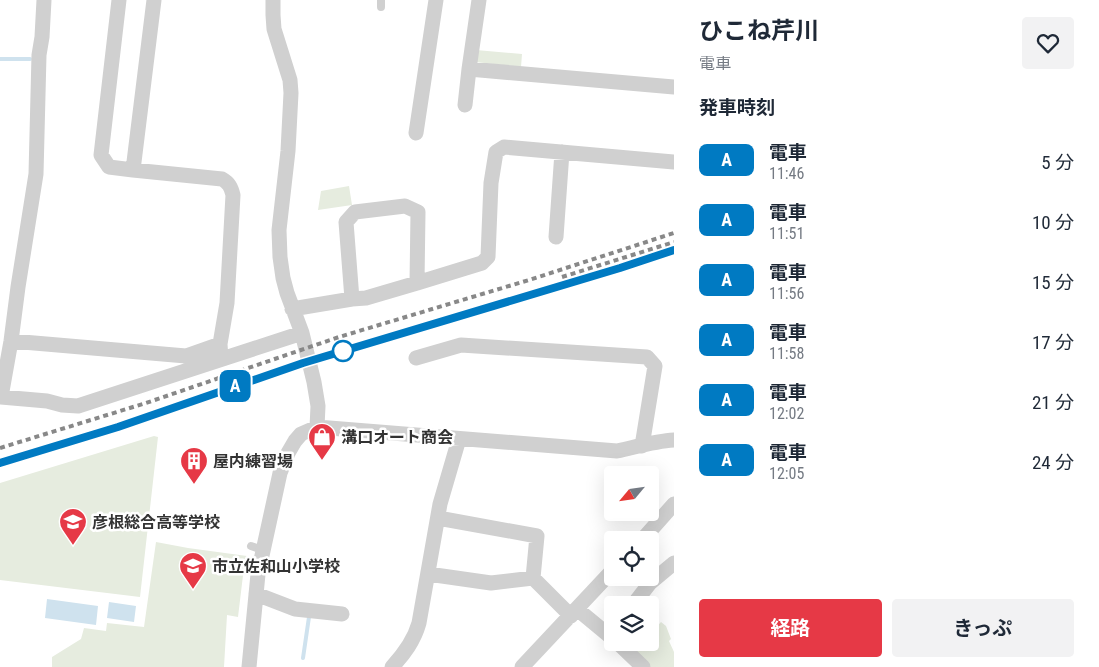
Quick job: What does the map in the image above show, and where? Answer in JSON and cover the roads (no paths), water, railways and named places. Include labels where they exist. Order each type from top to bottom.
[{"type":"street","points":[[44,0],[43,29],[39,55],[36,174],[11,341],[0,397],[78,406],[220,352]]},
{"type":"street","points":[[119,0],[101,155],[109,167],[222,179],[232,187],[227,303],[220,352]]},
{"type":"street","points":[[133,170],[154,0]]},
{"type":"street","points":[[273,0],[274,29],[290,80],[291,93],[288,151],[279,230],[280,257],[283,278],[292,309],[302,333],[314,382],[318,406],[317,427]]},
{"type":"street","points":[[416,133],[436,0]]},
{"type":"street","points":[[465,104],[468,69],[479,0]]},
{"type":"street","points":[[468,69],[674,87]]},
{"type":"street","points":[[292,309],[366,298],[482,263],[488,257],[491,183],[496,152],[504,146],[674,162]]},
{"type":"street","points":[[556,237],[562,152]]},
{"type":"street","points":[[352,299],[346,222],[355,212],[405,206],[418,212],[417,283]]},
{"type":"street","points":[[11,341],[186,356],[220,352],[302,333]]},
{"type":"street","points":[[416,358],[461,345],[647,356],[655,366],[642,446]]},
{"type":"street","points":[[249,667],[258,574],[263,545],[280,473],[288,453],[301,434],[317,427],[617,451],[674,440]]},
{"type":"street","points":[[392,667],[410,646],[420,623],[445,480],[459,439]]},
{"type":"street","points":[[650,531],[674,504]]},
{"type":"street","points":[[438,518],[537,536],[533,578]]},
{"type":"street","points":[[640,596],[650,583],[674,562]]},
{"type":"street","points":[[428,574],[491,583],[533,578],[574,612],[604,631]]},
{"type":"street","points":[[522,667],[574,612],[589,593],[604,579]]},
{"type":"street","points":[[256,594],[295,609],[342,614]]},
{"type":"street","points":[[627,651],[644,667]]},
{"type":"water","points":[[47,599],[98,606],[96,625],[45,618]]},
{"type":"water","points":[[109,602],[136,606],[134,622],[107,618]]},
{"type":"waterway","points":[[0,59],[30,59]]},
{"type":"waterway","points":[[303,658],[309,617]]},
{"type":"railway","points":[[0,448],[146,403],[339,337],[529,280],[674,233]]},
{"type":"railway","points":[[562,277],[674,242]]},
{"type":"railway","points":[[0,463],[117,427],[303,363],[674,250]]},
{"type":"train","name":"A","points":[[0,463],[118,427],[303,363],[674,250]]},
{"type":"place","name":"溝口オート商会","points":[[322,461]]},
{"type":"place","name":"屋内練習場","points":[[194,485]]},
{"type":"place","name":"彦根総合高等学校","points":[[73,546]]},
{"type":"place","name":"市立佐和山小学校","points":[[193,590]]}]
